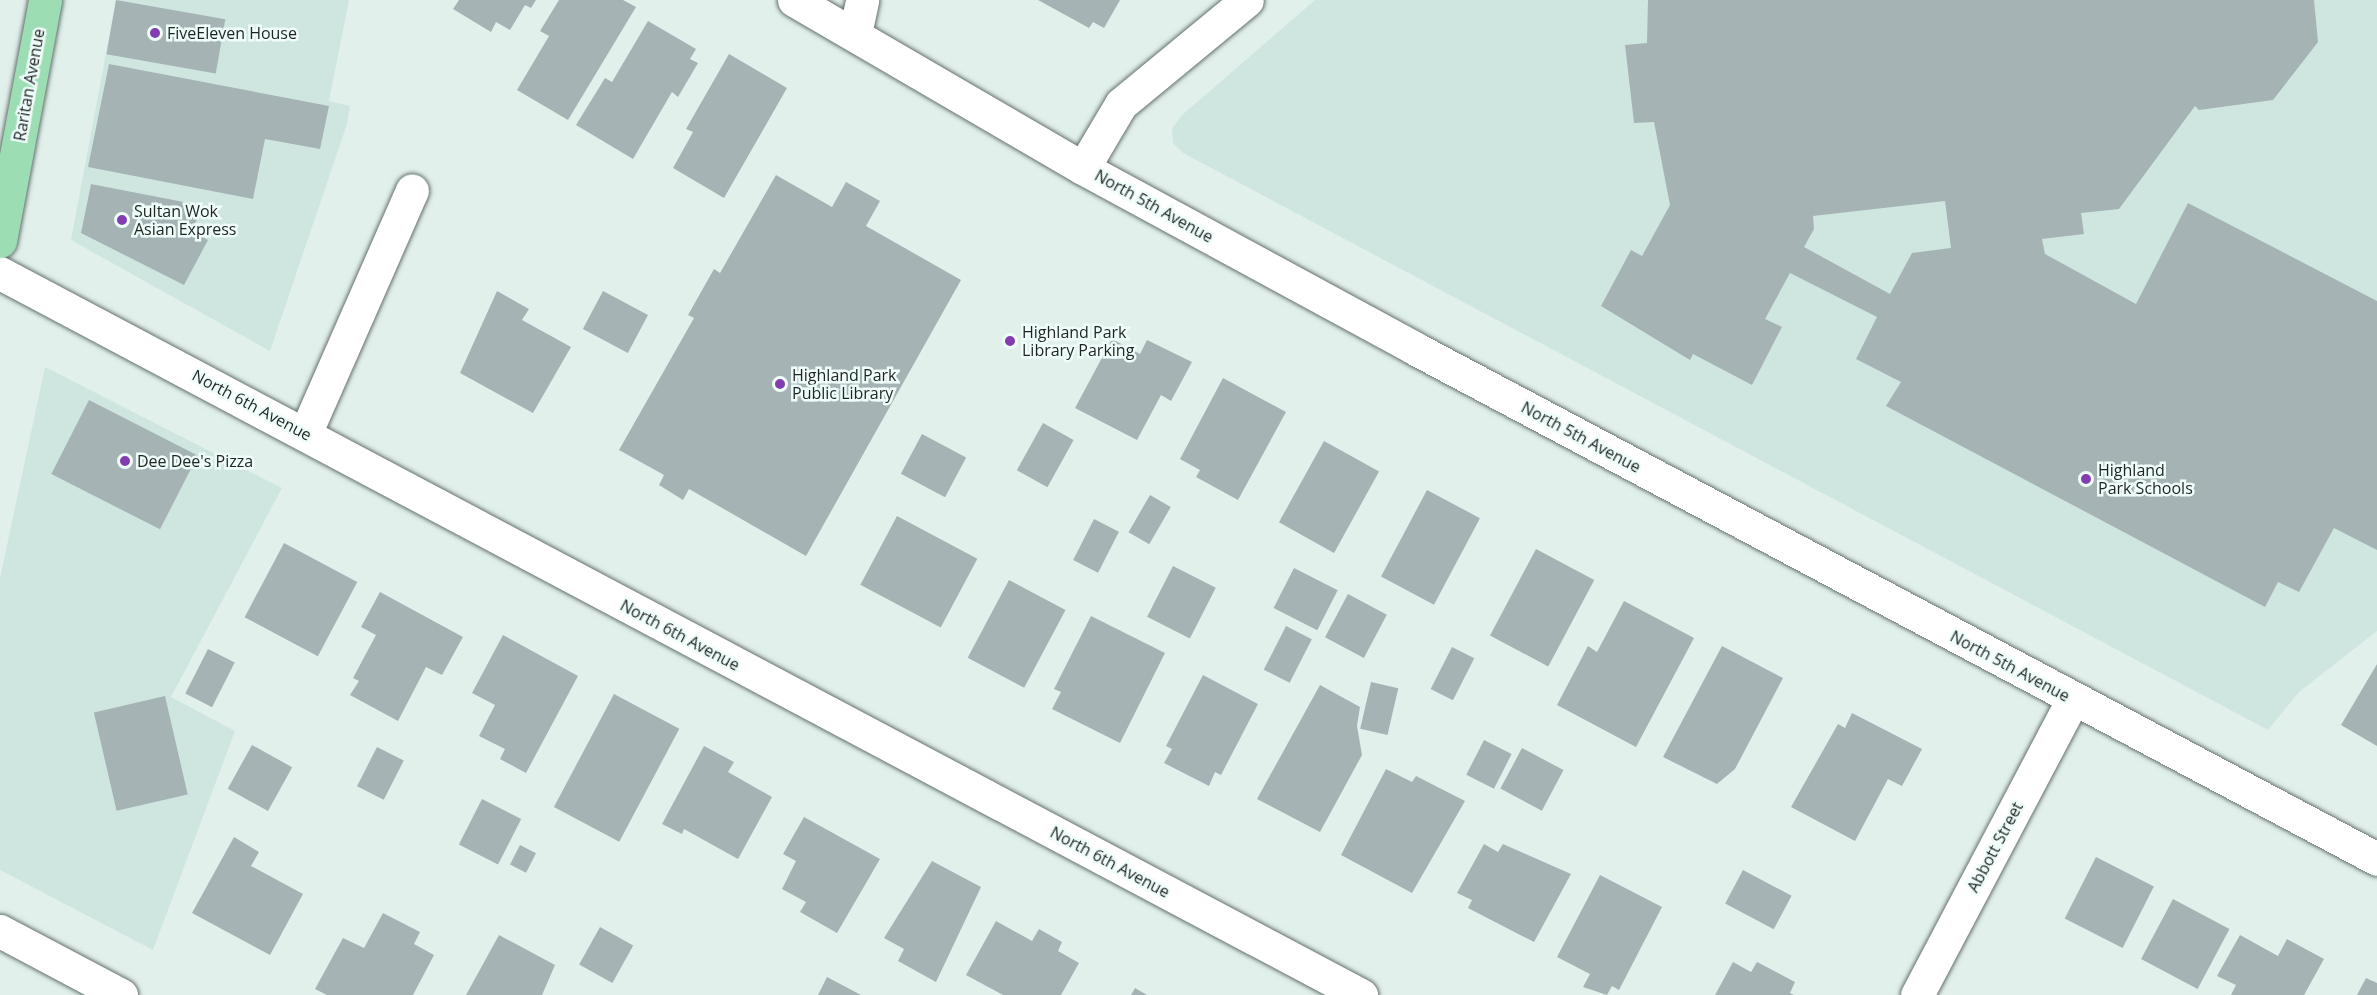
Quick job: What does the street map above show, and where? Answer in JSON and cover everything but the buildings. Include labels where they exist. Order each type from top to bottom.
[{"type":"main road","name":"Raritan Avenue","points":[[0,241],[45,0]]},
{"type":"street","name":"North 5th Avenue","points":[[794,0],[1083,168],[2073,699],[2377,859]]},
{"type":"street","points":[[855,34],[862,0]]},
{"type":"street","points":[[1083,168],[1121,104],[1247,0]]},
{"type":"street","points":[[305,434],[412,190]]},
{"type":"street","name":"North 6th Avenue","points":[[0,273],[1361,995]]},
{"type":"street","name":"Abbott Street","points":[[1917,995],[2073,699]]},
{"type":"street","points":[[0,931],[121,995]]},
{"type":"shaded area","points":[[116,0],[349,0],[329,101],[350,106],[347,124],[270,351],[71,240]]},
{"type":"shaded area","name":"Highland Park Schools","points":[[1315,0],[2377,0],[2377,631],[2299,692],[2268,730],[1183,153],[1173,143],[1172,129],[1181,116]]},
{"type":"shaded area","points":[[45,367],[282,488],[171,697],[235,731],[153,950],[0,870],[0,578]]},
{"type":"place","name":"FiveEleven House","points":[[155,33]]},
{"type":"place","name":"Sultan Wok Asian Express","points":[[122,220]]},
{"type":"place","name":"Highland Park Library Parking","points":[[1010,341]]},
{"type":"place","name":"Highland Park Public Library","points":[[780,384]]},
{"type":"place","name":"Dee Dee's Pizza","points":[[125,461]]},
{"type":"place","name":"Highland Park Schools","points":[[2086,479]]}]
